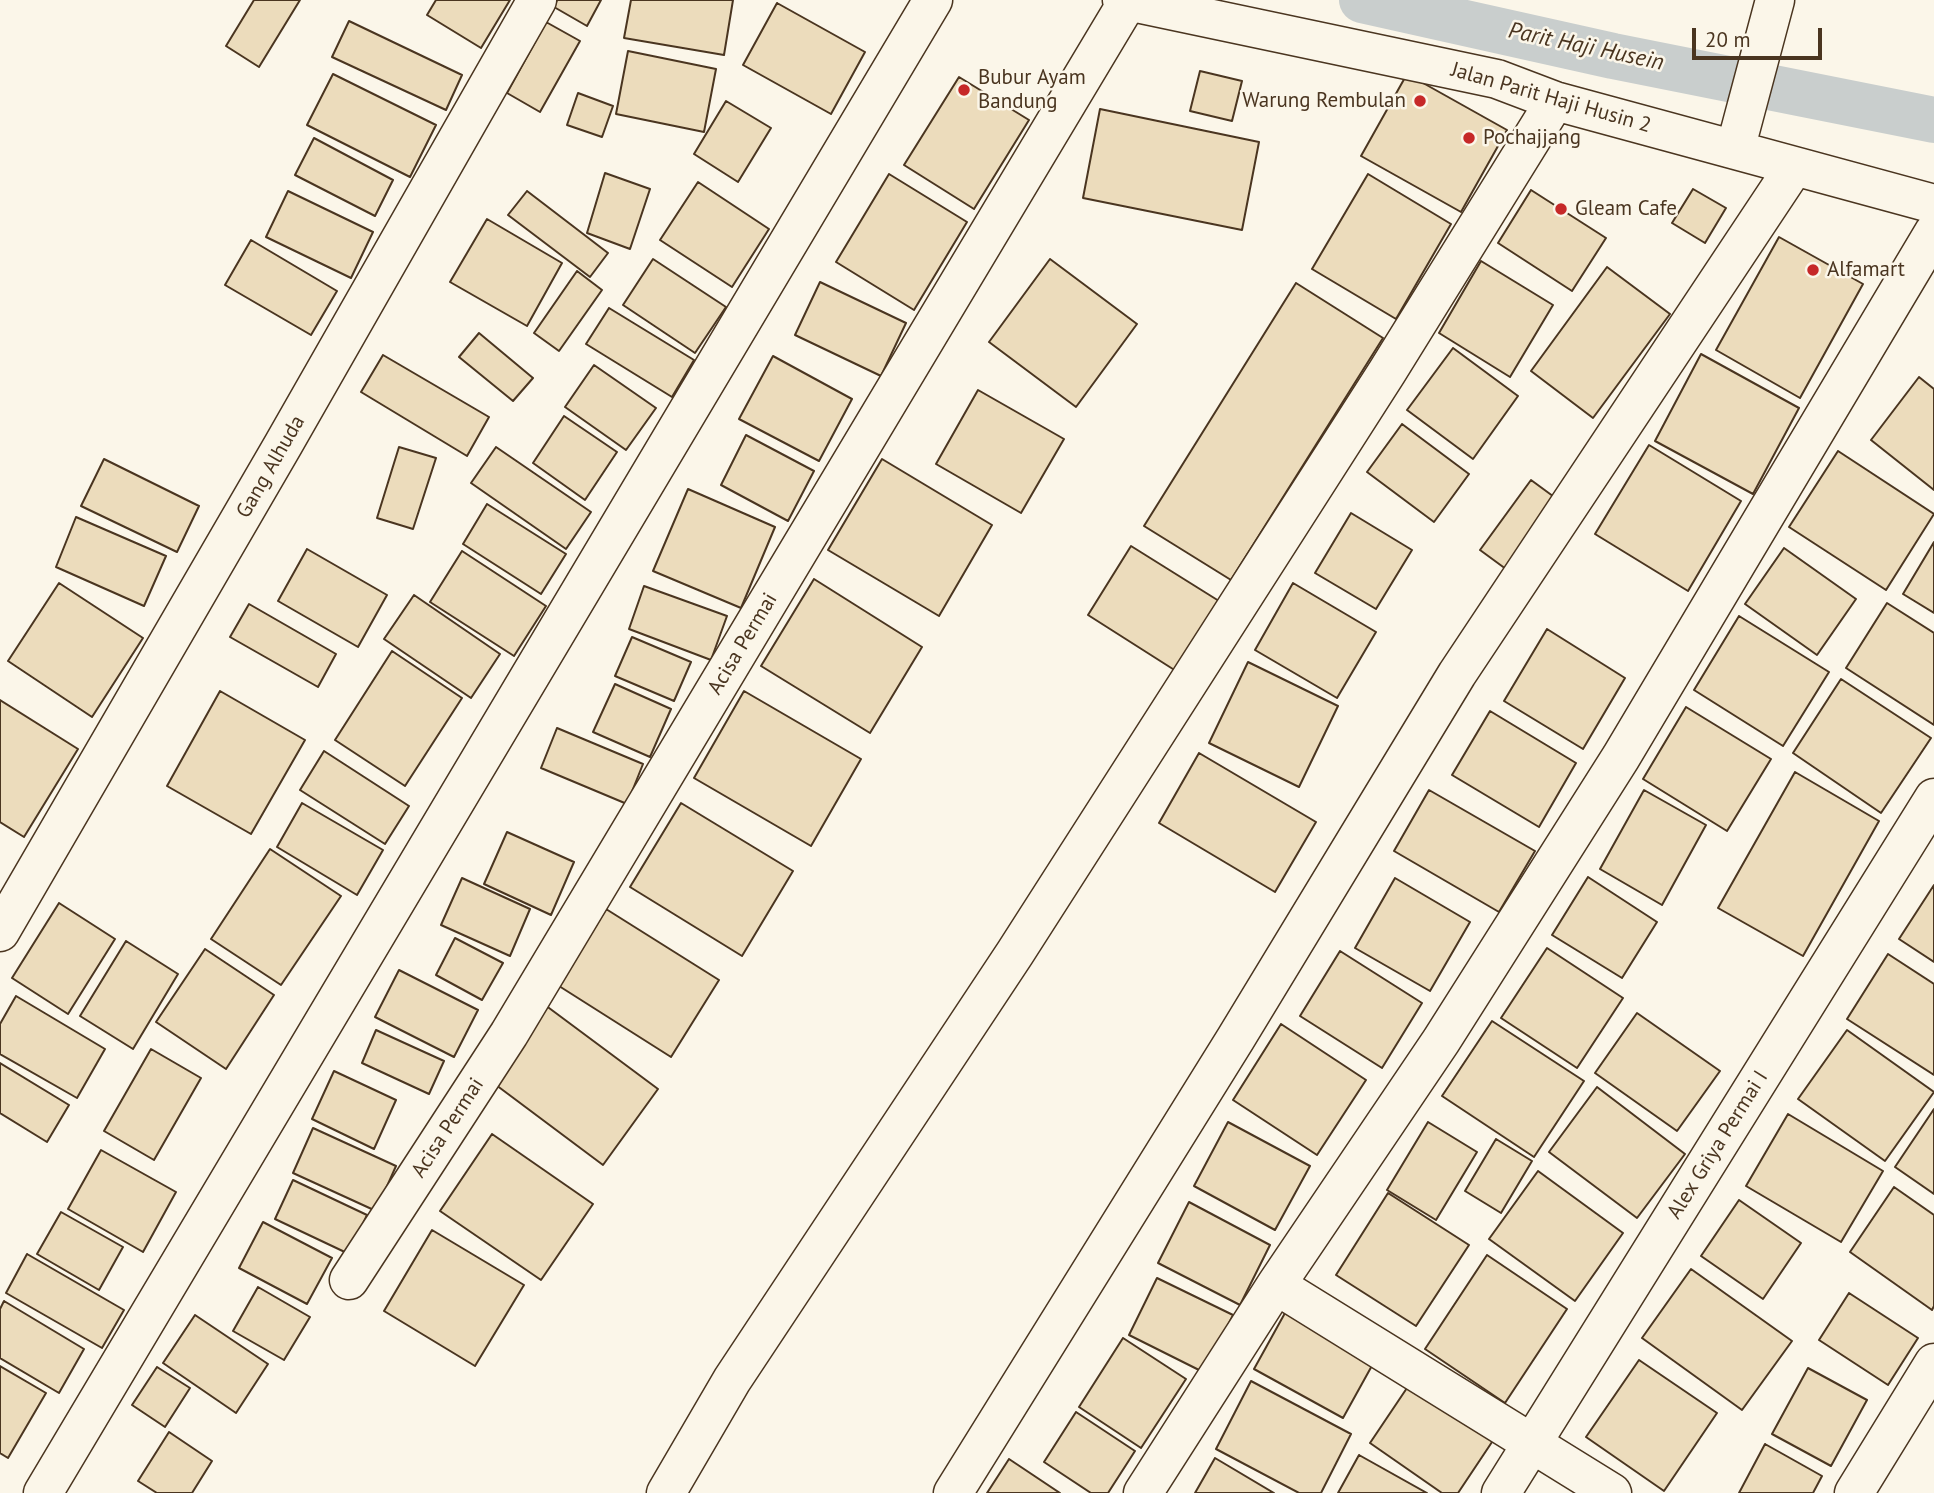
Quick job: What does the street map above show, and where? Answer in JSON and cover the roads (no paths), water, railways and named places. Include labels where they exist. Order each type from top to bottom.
[{"type":"street","name":"Gang Alhuda","points":[[0,932],[284,445],[537,0]]},
{"type":"street","points":[[43,1493],[933,0]]},
{"type":"street","points":[[1739,133],[1775,0]]},
{"type":"street","name":"Jalan Parit Haji Husin 2","points":[[1134,1],[1497,79],[1555,101],[1739,133],[1794,167],[1934,204]]},
{"type":"street","name":"Acisa Permai","points":[[349,1280],[509,1034],[1134,1]]},
{"type":"street","points":[[666,1493],[732,1380],[1038,918],[1387,372],[1555,101]]},
{"type":"street","points":[[953,1493],[1236,1038],[1457,674],[1794,167]]},
{"type":"street","points":[[1143,1493],[1276,1285],[1441,1041],[1621,757],[1934,232]]},
{"type":"street","name":"Alex Griya Permai I","points":[[1501,1493],[1934,798]]},
{"type":"street","points":[[1276,1285],[1612,1493]]},
{"type":"street","points":[[1854,1493],[1934,1363]]},
{"type":"waterway","name":"Parit Haji Husein","points":[[1362,0],[1613,56],[1934,120]]},
{"type":"place","name":"Bubur Ayam Bandung","points":[[964,90]]},
{"type":"place","name":"Warung Rembulan","points":[[1420,101]]},
{"type":"place","name":"Pochajjang","points":[[1469,138]]},
{"type":"place","name":"Gleam Cafe","points":[[1561,209]]},
{"type":"place","name":"Alfamart","points":[[1813,270]]}]
